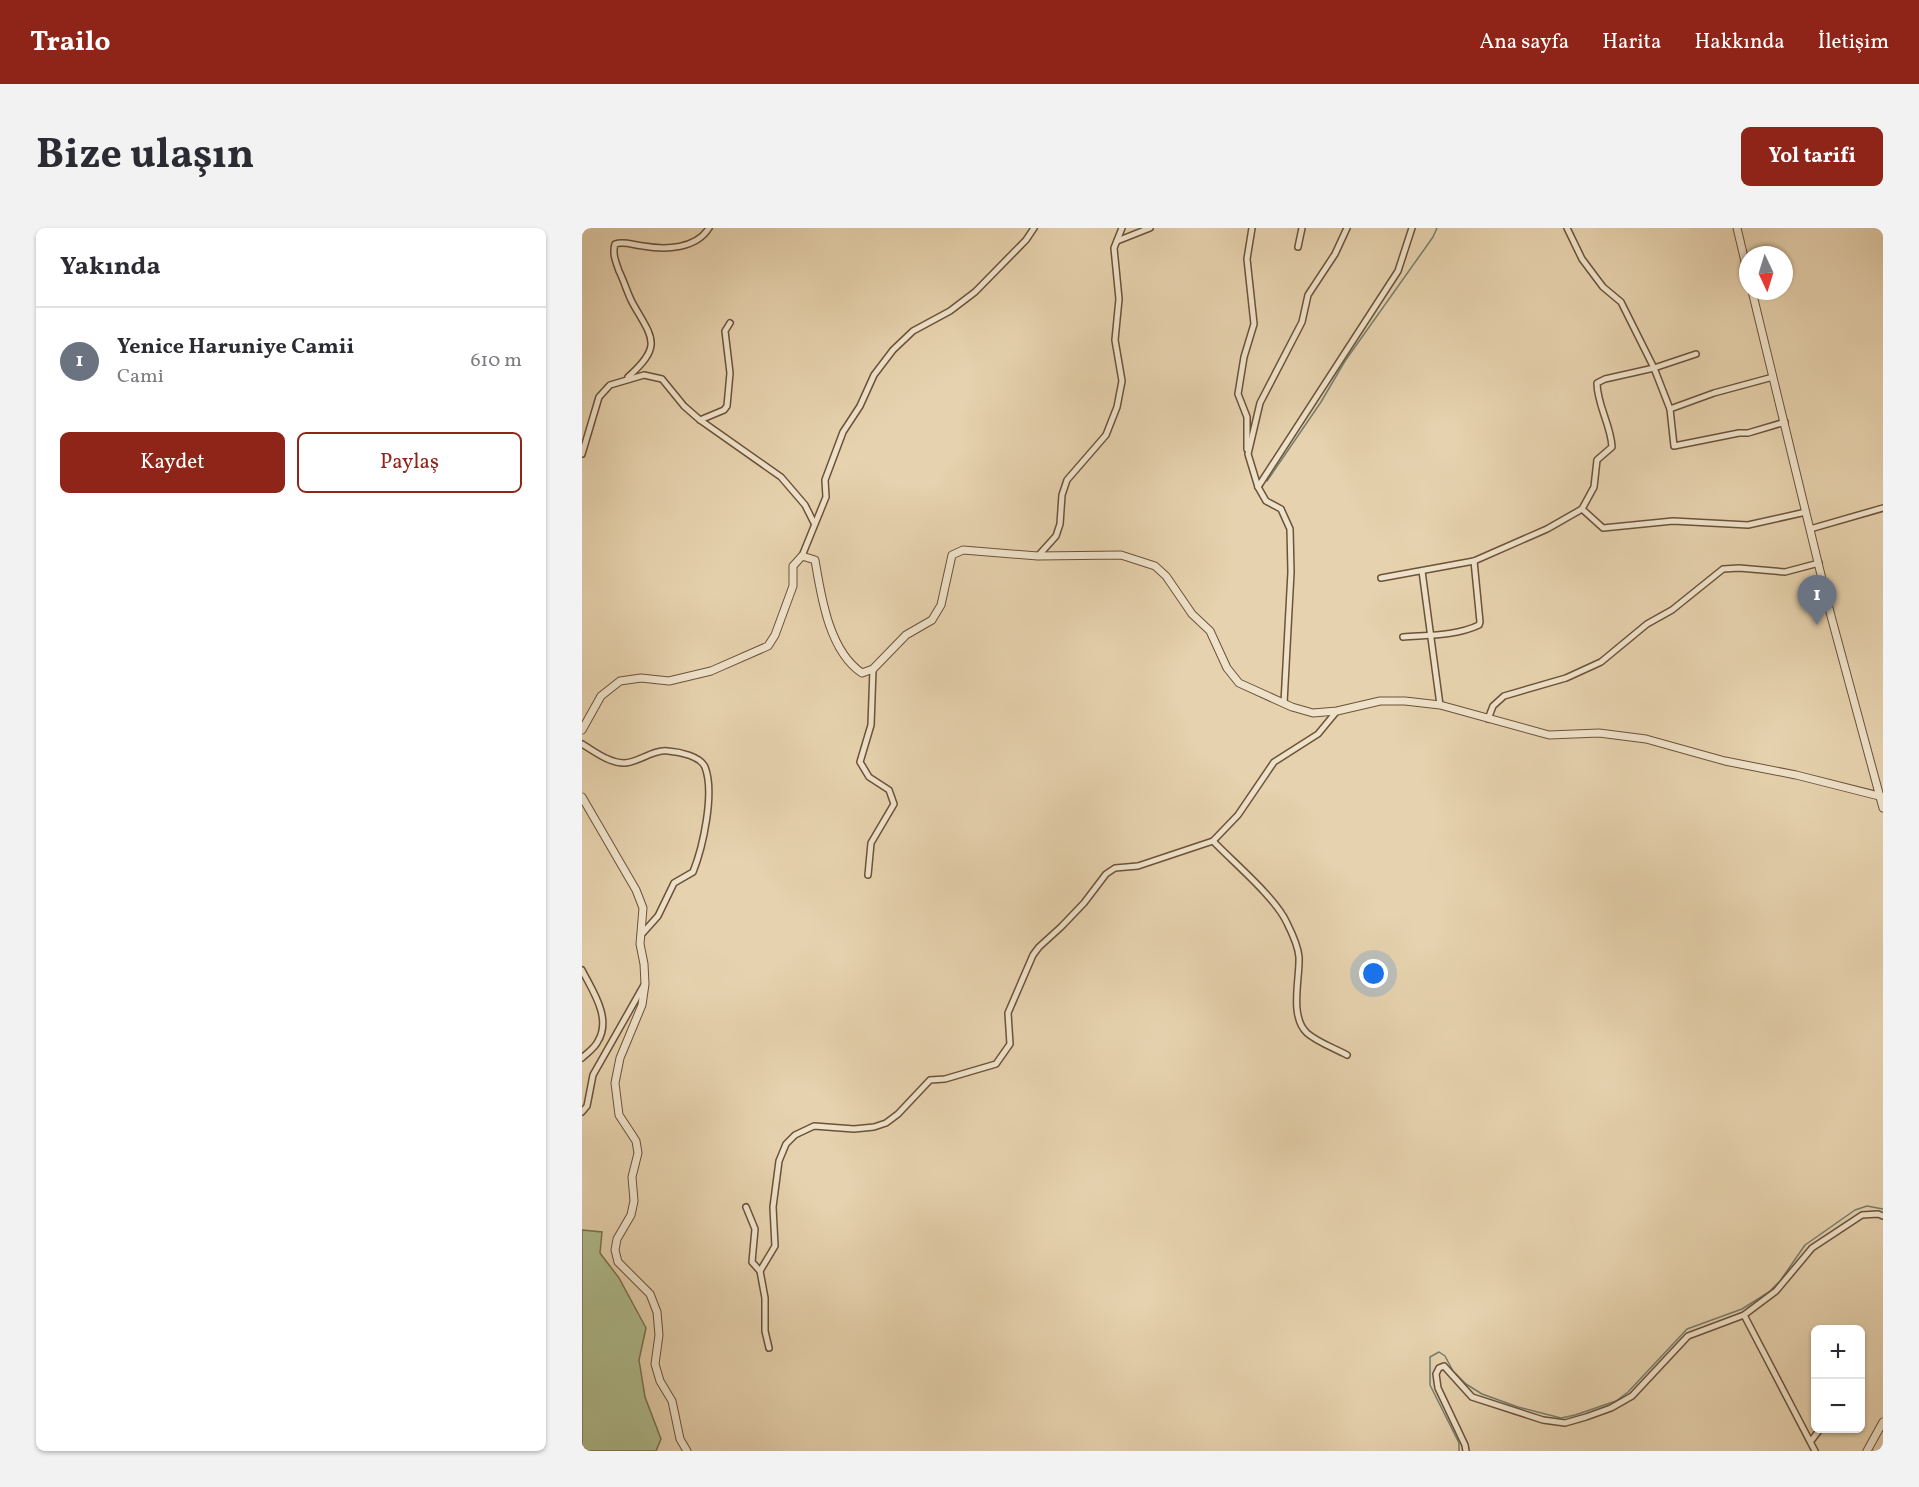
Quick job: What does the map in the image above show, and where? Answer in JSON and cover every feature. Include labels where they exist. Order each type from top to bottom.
[{"type":"street","points":[[627,379],[641,366],[652,344],[647,324],[632,301],[618,267],[613,252],[615,244],[621,242],[646,247],[687,246],[705,234],[709,228]]},
{"type":"street","points":[[582,730],[601,696],[620,681],[641,678],[669,681],[711,671],[768,646],[775,635],[793,586],[793,566],[802,556],[814,523],[820,515],[826,497],[825,480],[843,432],[860,406],[874,375],[893,350],[913,331],[950,311],[975,292],[1026,240],[1034,228]]},
{"type":"street","points":[[1038,556],[1056,536],[1060,524],[1062,495],[1067,480],[1106,435],[1117,407],[1122,381],[1115,340],[1119,299],[1114,248],[1122,228]]},
{"type":"street","points":[[1116,241],[1150,228]]},
{"type":"street","points":[[1252,228],[1247,259],[1254,324],[1244,357],[1238,394],[1247,417],[1246,442],[1258,487],[1266,501],[1281,509],[1290,529],[1292,572],[1284,703]]},
{"type":"street","points":[[1298,247],[1302,228]]},
{"type":"street","points":[[1248,454],[1260,403],[1302,322],[1308,295],[1335,254],[1347,228]]},
{"type":"street","points":[[1258,487],[1398,271],[1412,228]]},
{"type":"street","points":[[1567,228],[1582,259],[1603,287],[1621,302],[1654,368],[1670,409],[1674,446],[1748,433],[1785,422]]},
{"type":"street","points":[[1737,228],[1741,246]]},
{"type":"street","points":[[1754,300],[1810,529],[1883,808]]},
{"type":"street","points":[[700,420],[724,410],[727,406],[730,373],[725,331],[730,323]]},
{"type":"street","points":[[1381,578],[1474,561],[1547,529],[1582,509],[1594,487],[1598,460],[1612,447],[1608,423],[1598,394],[1598,383],[1605,378],[1654,368],[1696,354]]},
{"type":"street","points":[[582,454],[598,397],[610,385],[644,375],[662,379],[684,406],[700,420],[781,477],[805,505],[814,523]]},
{"type":"street","points":[[1670,409],[1714,393],[1773,377]]},
{"type":"street","points":[[1810,529],[1883,508]]},
{"type":"street","points":[[1582,509],[1603,528],[1673,521],[1748,525],[1806,512]]},
{"type":"street","points":[[802,556],[815,560],[823,609],[840,648],[853,667],[862,673],[873,669],[906,635],[932,620],[941,605],[952,555],[963,550],[1038,556],[1121,555],[1155,566],[1166,576],[1192,614],[1210,631],[1227,668],[1239,683],[1313,713],[1337,711],[1380,701],[1440,705],[1549,735],[1599,733],[1646,739],[1725,761],[1796,775],[1881,796]]},
{"type":"street","points":[[1403,638],[1420,635],[1430,637],[1479,625],[1474,561]]},
{"type":"street","points":[[1488,719],[1493,706],[1504,696],[1566,678],[1601,662],[1647,624],[1672,610],[1723,569],[1785,572],[1819,563]]},
{"type":"street","points":[[1422,571],[1440,705]]},
{"type":"street","points":[[868,875],[871,843],[894,804],[889,790],[869,777],[860,762],[871,725],[873,669]]},
{"type":"street","points":[[760,1271],[775,1246],[773,1207],[779,1161],[786,1144],[795,1135],[814,1126],[854,1129],[886,1123],[898,1114],[930,1080],[996,1064],[1010,1044],[1008,1013],[1033,955],[1084,903],[1106,874],[1115,868],[1138,866],[1213,841],[1238,815],[1274,762],[1318,734],[1337,711]]},
{"type":"street","points":[[582,744],[611,761],[626,763],[666,750],[692,756],[704,765],[708,783],[702,849],[693,872],[674,883],[658,916],[641,935]]},
{"type":"street","points":[[582,797],[644,908],[640,944],[645,984],[642,1005],[620,1058],[615,1083],[619,1115],[636,1141],[638,1153],[632,1178],[634,1201],[631,1215],[617,1239],[615,1250],[618,1262],[650,1294],[657,1312],[659,1335],[655,1364],[660,1381],[672,1401],[680,1439],[687,1451]]},
{"type":"street","points":[[1213,841],[1268,897],[1286,920],[1299,955],[1297,1005],[1301,1026],[1308,1034],[1347,1055]]},
{"type":"street","points":[[582,970],[597,999],[603,1018],[603,1028],[598,1042],[582,1059]]},
{"type":"street","points":[[582,1112],[587,1106],[592,1075],[645,984]]},
{"type":"street","points":[[746,1207],[755,1229],[752,1262],[760,1271],[765,1298],[765,1331],[769,1348]]},
{"type":"street","points":[[1466,1451],[1438,1388],[1436,1374],[1439,1368],[1444,1366],[1472,1397],[1543,1420],[1565,1423],[1611,1408],[1632,1396],[1688,1336],[1744,1315],[1776,1292],[1812,1248],[1862,1215],[1883,1216]]},
{"type":"street","points":[[1744,1315],[1815,1451]]},
{"type":"street","points":[[1867,1451],[1883,1422]]},
{"type":"street","points":[[1811,1441],[1817,1433]]},
{"type":"green space","points":[[582,1230],[602,1232],[600,1253],[619,1278],[646,1328],[639,1360],[645,1397],[661,1439],[656,1451],[582,1451]]},
{"type":"waterway","points":[[1267,481],[1321,402],[1345,361],[1433,237],[1437,228]]},
{"type":"waterway","points":[[1459,1451],[1459,1443],[1430,1385],[1430,1357],[1439,1352],[1445,1356],[1453,1371],[1466,1384],[1482,1394],[1518,1407],[1561,1418],[1575,1415],[1616,1401],[1628,1392],[1687,1329],[1742,1309],[1769,1292],[1780,1281],[1805,1245],[1855,1210],[1867,1206],[1883,1209]]},
{"type":"place","name":"Yenice Haruniye Camii","points":[[1817,625]]}]
